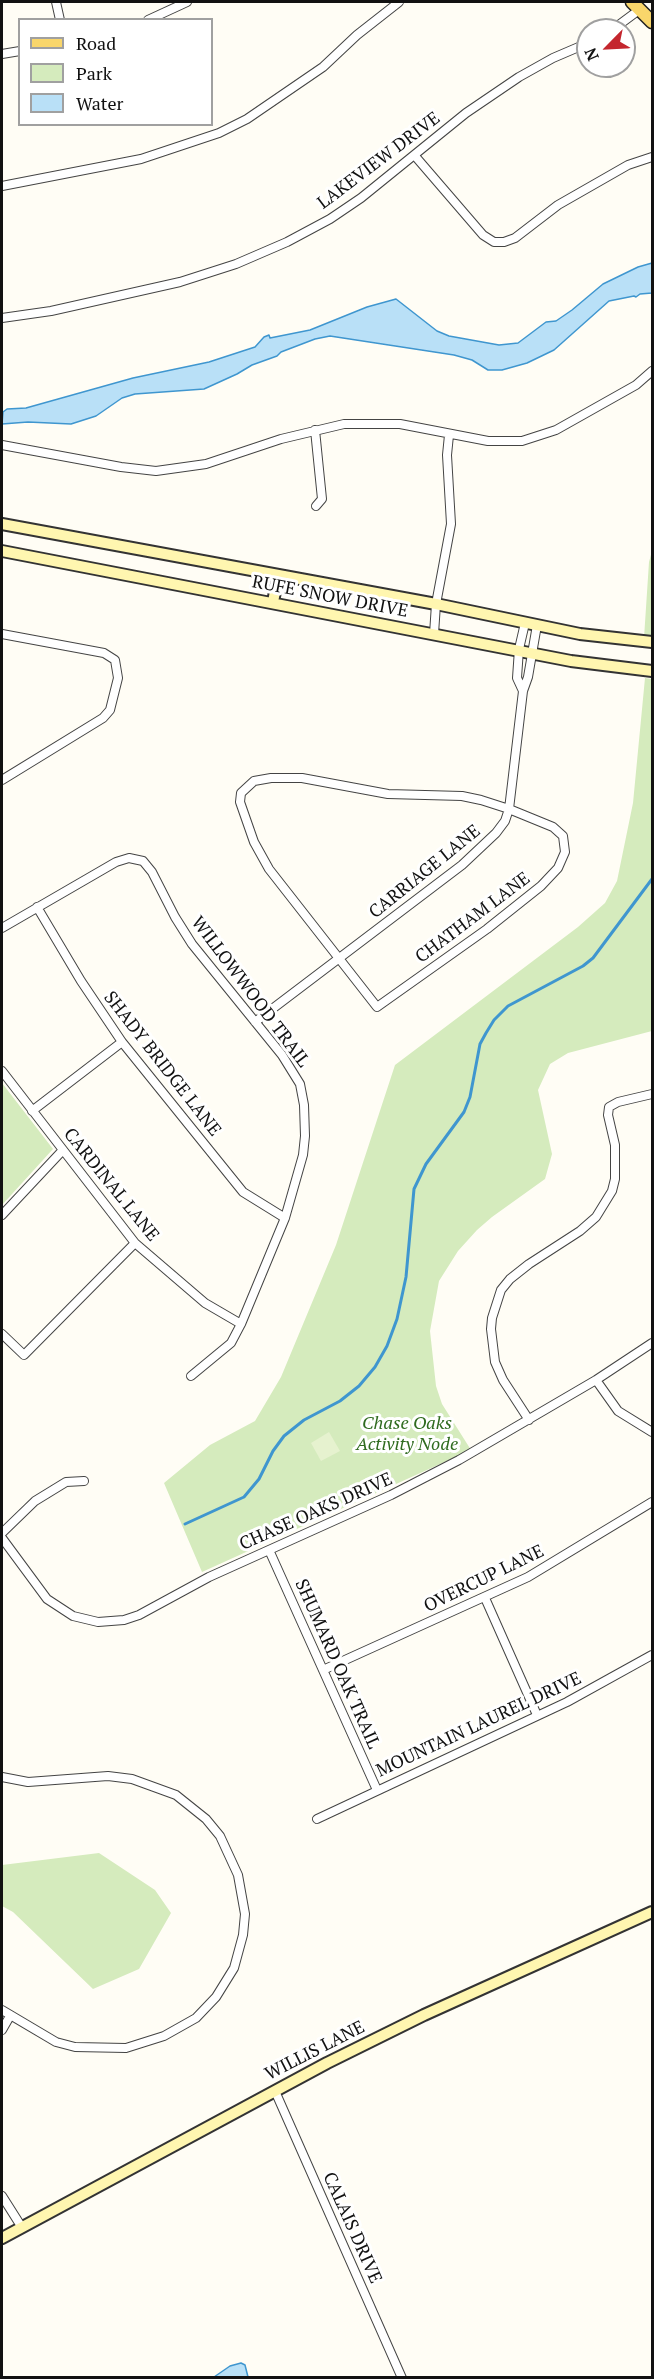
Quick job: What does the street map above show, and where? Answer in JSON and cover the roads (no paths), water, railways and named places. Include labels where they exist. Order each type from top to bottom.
[{"type":"main road","points":[[636,6],[652,22]]},
{"type":"main road","name":"RUFE SNOW DRIVE","points":[[2,524],[436,604],[600,637],[652,642]]},
{"type":"main road","name":"RUFE SNOW DRIVE","points":[[2,550],[519,649],[571,661],[652,671]]},
{"type":"main road","points":[[273,602],[278,576]]},
{"type":"main road","name":"WILLIS LANE","points":[[2,2238],[275,2091],[424,2014],[652,1912]]},
{"type":"street","points":[[56,2],[60,18]]},
{"type":"street","points":[[152,18],[187,2]]},
{"type":"street","points":[[2,186],[141,159],[219,133],[247,119],[315,72],[399,2]]},
{"type":"street","points":[[624,18],[636,6]]},
{"type":"street","name":"LAKEVIEW DRIVE","points":[[2,318],[51,311],[171,284],[236,264],[287,242],[330,219],[415,156],[466,113],[519,77],[576,47]]},
{"type":"street","points":[[2,54],[18,51]]},
{"type":"street","points":[[415,156],[483,235],[494,242],[504,242],[514,238],[558,205],[628,165],[652,157]]},
{"type":"street","points":[[2,445],[156,471],[206,464],[281,439],[344,424],[382,423],[420,426],[449,435],[507,442],[556,430],[636,385],[652,371]]},
{"type":"street","points":[[315,430],[322,499],[316,506]]},
{"type":"street","points":[[434,634],[436,604],[451,524],[447,455],[449,435]]},
{"type":"street","name":"CARRIAGE LANE","points":[[523,691],[516,678],[525,623]]},
{"type":"street","name":"CARRIAGE LANE","points":[[255,1022],[462,865],[496,833],[505,821],[509,808],[523,691],[528,677],[537,625]]},
{"type":"street","points":[[2,634],[104,653],[115,660],[118,678],[110,710],[103,718],[2,780]]},
{"type":"street","points":[[339,958],[269,870],[240,802],[241,793],[247,786],[262,779],[302,778],[388,794],[462,796],[509,808]]},
{"type":"street","name":"CHATHAM LANE","points":[[339,958],[378,1007],[541,886],[558,868],[565,852],[563,836],[553,827],[509,808]]},
{"type":"street","name":"WILLOWWOOD TRAIL","points":[[37,907],[116,862],[129,858],[143,861],[153,872],[175,917],[192,944],[288,1064],[300,1084],[305,1121],[303,1155],[285,1218],[231,1343],[191,1376]]},
{"type":"street","points":[[2,928],[37,907]]},
{"type":"street","name":"SHADY BRIDGE LANE","points":[[37,907],[81,981],[122,1042],[243,1192],[285,1218]]},
{"type":"street","points":[[32,1111],[122,1042]]},
{"type":"street","name":"CARDINAL LANE","points":[[2,1071],[135,1242],[205,1303],[241,1324]]},
{"type":"street","points":[[529,1420],[503,1380],[495,1362],[492,1318],[501,1290],[510,1279],[529,1264],[580,1231],[596,1217],[615,1179],[616,1152],[608,1115],[609,1107],[618,1102],[652,1094]]},
{"type":"street","points":[[2,1215],[62,1151]]},
{"type":"street","points":[[2,1334],[24,1355],[135,1242]]},
{"type":"street","name":"CHASE OAKS DRIVE","points":[[2,1538],[47,1599],[73,1616],[98,1622],[124,1620],[139,1615],[184,1589],[391,1495],[529,1420],[652,1343]]},
{"type":"street","points":[[596,1380],[618,1411],[652,1432]]},
{"type":"street","points":[[2,1533],[34,1501],[66,1482],[84,1481]]},
{"type":"street","name":"OVERCUP LANE","points":[[323,1670],[485,1598],[572,1552],[652,1502]]},
{"type":"street","name":"SHUMARD OAK TRAIL","points":[[269,1550],[377,1790]]},
{"type":"street","points":[[485,1598],[537,1715]]},
{"type":"street","name":"MOUNTAIN LAUREL DRIVE","points":[[317,1819],[577,1697],[652,1655]]},
{"type":"street","points":[[2,1777],[28,1782],[108,1776],[132,1779],[176,1795],[206,1819],[220,1836],[238,1875],[245,1914],[243,1935],[234,1968],[216,1997],[196,2018],[165,2036],[126,2048],[75,2047],[56,2042],[2,2010]]},
{"type":"street","points":[[2,2030],[10,2016]]},
{"type":"street","name":"CALAIS DRIVE","points":[[275,2091],[402,2378]]},
{"type":"street","points":[[2,2196],[21,2226]]},
{"type":"water","points":[[652,263],[652,293],[609,301],[554,350],[527,363],[502,370],[488,370],[472,360],[454,355],[330,336],[315,339],[281,352],[277,356],[252,365],[204,389],[135,394],[122,398],[96,416],[71,424],[28,422],[2,424],[3,412],[7,409],[26,408],[133,378],[209,362],[255,347],[269,335],[270,338],[310,330],[367,307],[396,299],[437,331],[449,336],[499,345],[518,343],[546,322],[556,321],[572,310],[603,284],[638,267]]},
{"type":"water","points":[[241,2363],[245,2365],[248,2377],[214,2377],[230,2366]]},
{"type":"waterway","points":[[185,1524],[244,1497],[259,1479],[273,1451],[284,1436],[304,1420],[340,1401],[359,1386],[375,1367],[387,1346],[397,1319],[406,1277],[414,1189],[426,1164],[464,1112],[470,1097],[480,1044],[486,1033],[494,1020],[508,1006],[583,966],[593,958],[652,879]]},
{"type":"park label","name":"Chase Oaks Activity Node","points":[[407,1434]]}]
